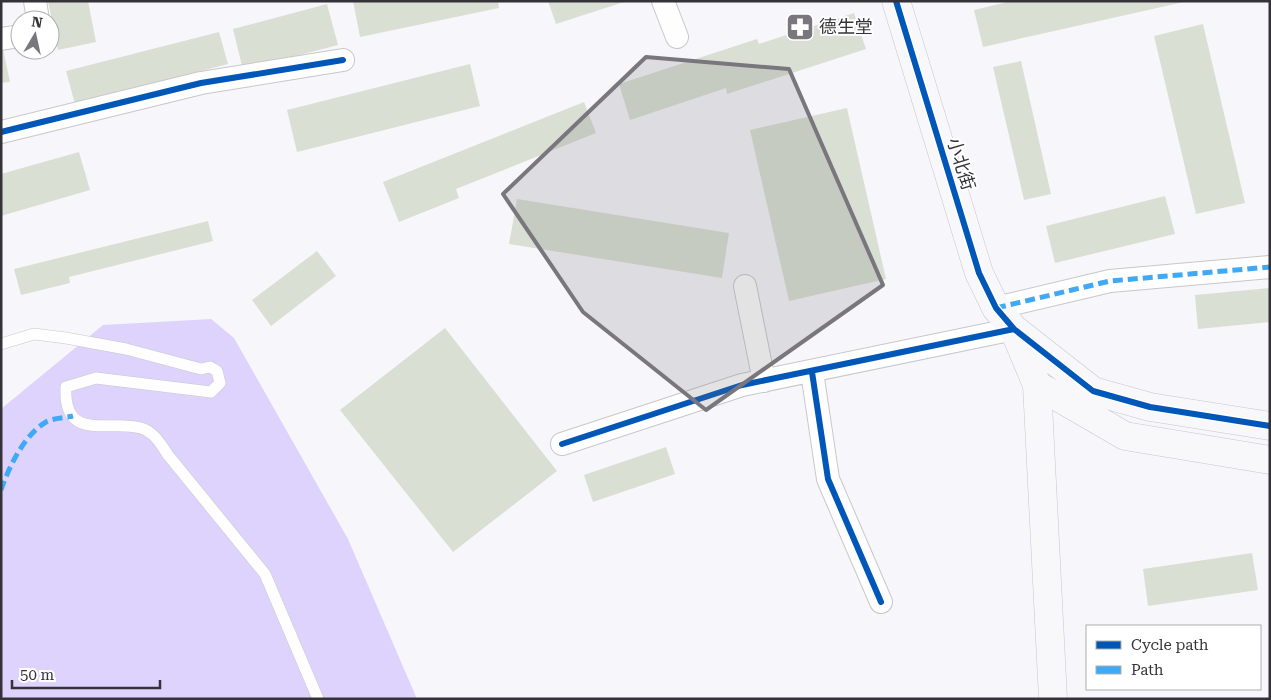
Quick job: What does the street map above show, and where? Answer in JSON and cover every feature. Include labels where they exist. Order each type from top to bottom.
[{"type":"street","points":[[663,1],[677,37]]},
{"type":"street","name":"小北街","points":[[896,1],[979,273],[996,308],[1014,329]]},
{"type":"street","points":[[1,132],[201,83],[343,60]]},
{"type":"street","points":[[996,308],[1110,281],[1270,267]]},
{"type":"street","points":[[745,286],[764,381]]},
{"type":"street","points":[[562,444],[742,385],[1014,329]]},
{"type":"street","points":[[1014,329],[1094,390],[1150,407],[1270,426]]},
{"type":"street","points":[[1014,329],[1038,385],[1053,699]]},
{"type":"street","points":[[1038,385],[1060,365]]},
{"type":"street","points":[[812,372],[828,479],[881,602]]},
{"type":"street","points":[[1038,385],[1126,436],[1270,460]]},
{"type":"lane","points":[[1,344],[34,334],[66,338],[126,350],[201,369],[210,367],[217,371],[220,383],[211,392],[96,378],[66,387],[65,397],[73,416],[89,427],[141,428],[155,436],[168,455],[265,574],[318,699]]},
{"type":"highlighted area","points":[[646,57],[789,69],[883,285],[706,410],[583,312],[503,194]]},
{"type":"shaded area","points":[[211,319],[234,338],[348,539],[417,699],[1,699],[1,409],[103,325]]},
{"type":"building","points":[[48,1],[88,1],[96,42],[60,50],[60,10],[50,10]]},
{"type":"building","points":[[353,1],[498,1],[499,8],[360,37]]},
{"type":"building","points":[[548,1],[624,1],[624,2],[556,24]]},
{"type":"building","points":[[1012,1],[1184,2],[983,47],[974,10]]},
{"type":"building","points":[[327,4],[338,45],[243,70],[233,29]]},
{"type":"building","points":[[854,13],[866,49],[727,94],[726,88],[630,120],[619,84],[757,39],[759,44]]},
{"type":"building","points":[[1203,24],[1245,203],[1196,214],[1154,36]]},
{"type":"building","points":[[219,32],[228,64],[75,104],[66,71]]},
{"type":"building","points":[[3,49],[10,82],[1,83],[1,50]]},
{"type":"building","points":[[1021,61],[1051,194],[1024,200],[993,67]]},
{"type":"building","points":[[470,64],[480,106],[297,152],[287,110]]},
{"type":"building","points":[[584,102],[596,133],[456,189],[459,198],[399,222],[383,182]]},
{"type":"building","points":[[847,108],[886,279],[789,301],[750,130]]},
{"type":"building","points":[[79,152],[90,190],[1,216],[1,174]]},
{"type":"building","points":[[1165,196],[1175,234],[1055,263],[1046,226]]},
{"type":"building","points":[[517,199],[729,233],[722,278],[509,244]]},
{"type":"building","points":[[208,221],[213,241],[69,277],[70,283],[21,295],[14,269]]},
{"type":"building","points":[[317,251],[336,276],[271,326],[252,300]]},
{"type":"building","points":[[1270,288],[1270,322],[1198,329],[1195,295]]},
{"type":"building","points":[[445,328],[557,471],[453,552],[340,410]]},
{"type":"building","points":[[666,447],[675,474],[593,502],[584,475]]},
{"type":"building","points":[[1252,553],[1258,590],[1148,606],[1143,569]]},
{"type":"marked path","points":[[996,308],[1110,281],[1270,267]]},
{"type":"marked path","points":[[1,490],[18,452],[31,435],[46,422],[73,416]]},
{"type":"cycle path","points":[[896,1],[979,273],[996,308],[1014,329],[1093,391],[1150,407],[1270,426]]},
{"type":"cycle path","points":[[1,132],[201,83],[343,60]]},
{"type":"cycle path","points":[[562,444],[742,385],[1014,329]]},
{"type":"cycle path","points":[[812,372],[828,479],[881,602]]},
{"type":"place","name":"德生堂","points":[[800,27]]}]
